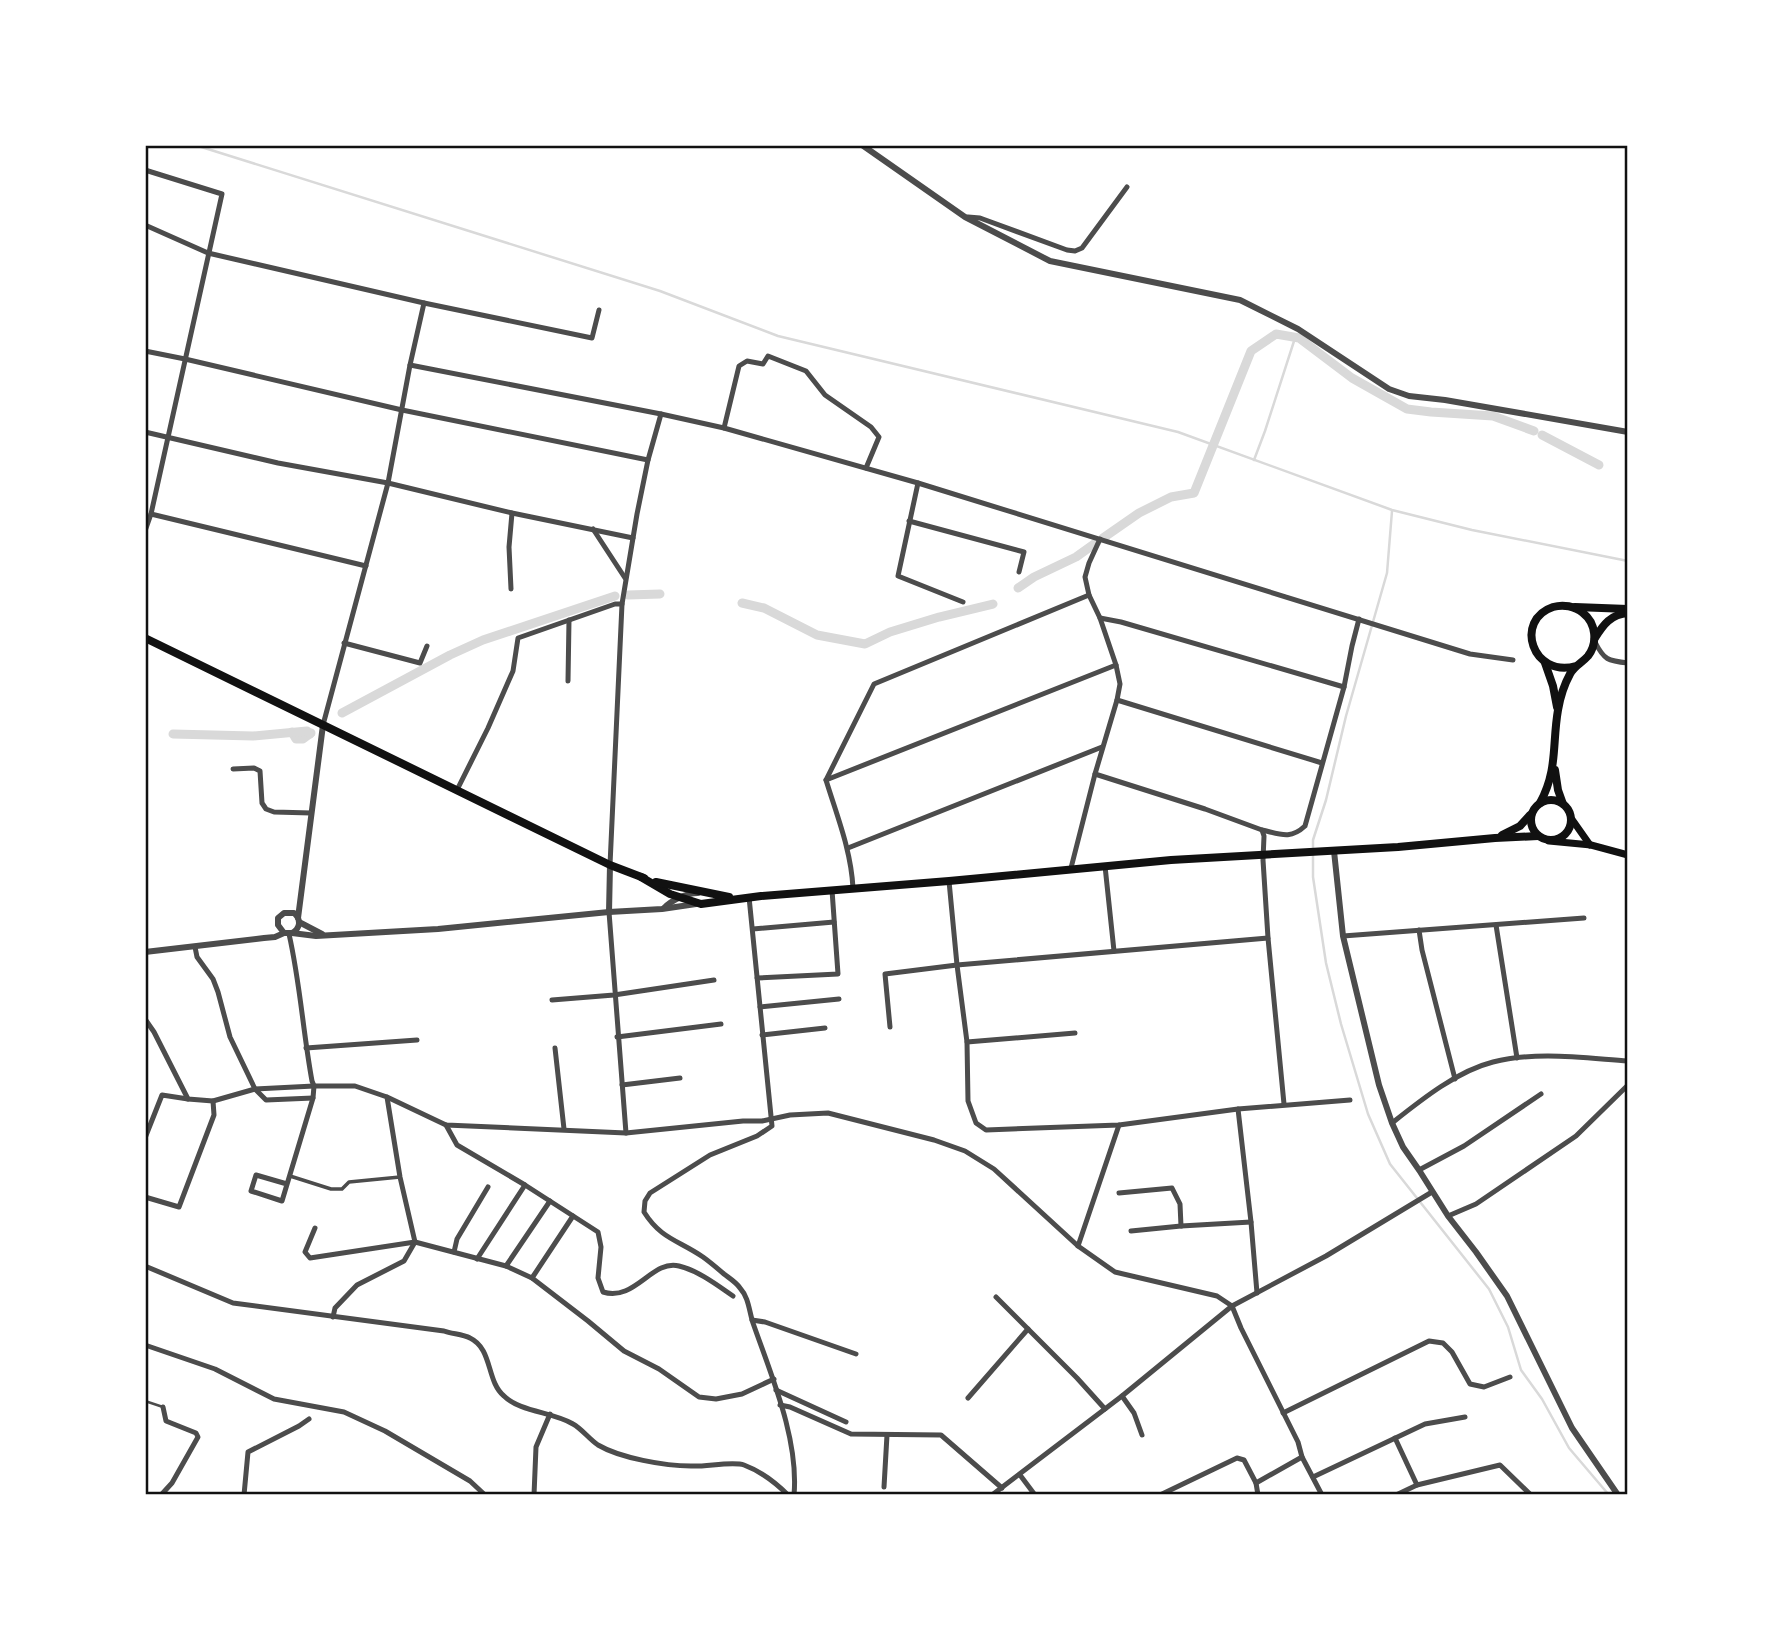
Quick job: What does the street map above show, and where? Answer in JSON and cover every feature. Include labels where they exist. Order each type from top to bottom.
[{"type":"main road","points":[[1558,710],[1545,663],[1533,647],[1531,638],[1537,618],[1544,611],[1563,605],[1628,611]]},
{"type":"main road","points":[[1573,607],[1589,619],[1594,640]]},
{"type":"main road","points":[[1495,838],[1520,826],[1540,803],[1549,785],[1554,762],[1558,710],[1564,685],[1576,666],[1588,656],[1603,625],[1612,617],[1628,611]]},
{"type":"main road","points":[[145,638],[610,864],[658,883],[739,899]]},
{"type":"main road","points":[[1545,663],[1560,668],[1576,666]]},
{"type":"main road","points":[[1554,762],[1563,804],[1591,845]]},
{"type":"main road","points":[[1540,803],[1552,800],[1563,804]]},
{"type":"main road","points":[[1532,812],[1531,825],[1538,836]]},
{"type":"main road","points":[[1549,841],[1565,835],[1571,818]]},
{"type":"main road","points":[[641,877],[670,898],[705,904],[750,897],[1105,866],[1495,838],[1538,836],[1549,841],[1591,845],[1628,855]]},
{"type":"street","points":[[862,145],[965,217],[1050,261],[1240,300],[1298,329],[1389,388],[1409,396],[1628,432]]},
{"type":"street","points":[[145,170],[222,194],[145,531]]},
{"type":"street","points":[[965,217],[980,218],[1075,251],[1088,242],[1127,187]]},
{"type":"street","points":[[145,225],[208,253],[424,303],[593,338],[599,310]]},
{"type":"street","points":[[145,952],[275,937],[297,929],[323,725],[388,483],[424,303]]},
{"type":"street","points":[[145,351],[402,410],[648,460]]},
{"type":"street","points":[[724,428],[739,366],[747,361],[763,364],[768,356],[806,371],[825,395],[872,428],[879,437],[866,468]]},
{"type":"street","points":[[410,365],[724,428],[919,483],[1470,654],[1513,660]]},
{"type":"street","points":[[626,1133],[609,912],[622,604],[648,460],[661,414]]},
{"type":"street","points":[[145,432],[633,538]]},
{"type":"street","points":[[919,483],[898,576],[963,602]]},
{"type":"street","points":[[151,513],[366,566]]},
{"type":"street","points":[[511,589],[509,547],[512,513]]},
{"type":"street","points":[[909,521],[1024,552],[1019,572]]},
{"type":"street","points":[[593,529],[625,578]]},
{"type":"street","points":[[1071,869],[1095,774],[1118,700],[1120,684],[1116,665],[1089,595],[1085,577],[1100,539]]},
{"type":"street","points":[[853,888],[848,848],[826,780],[874,684],[1089,595]]},
{"type":"street","points":[[457,790],[513,671],[518,638],[615,604],[622,604]]},
{"type":"street","points":[[1100,618],[1344,687]]},
{"type":"street","points":[[568,681],[569,620]]},
{"type":"street","points":[[1095,774],[1262,830],[1289,835],[1298,832],[1305,826],[1344,687],[1352,646],[1363,620]]},
{"type":"street","points":[[1594,640],[1606,659],[1628,663]]},
{"type":"street","points":[[344,643],[420,663],[427,646]]},
{"type":"street","points":[[826,780],[1116,665]]},
{"type":"street","points":[[1118,700],[1322,763]]},
{"type":"street","points":[[848,848],[1103,747]]},
{"type":"street","points":[[233,769],[254,768],[260,771],[262,803],[266,809],[274,812],[311,813]]},
{"type":"street","points":[[1262,830],[1268,938],[1284,1104]]},
{"type":"street","points":[[1334,851],[1343,936],[1379,1085],[1392,1123],[1430,1194],[1507,1296],[1572,1428],[1618,1495]]},
{"type":"street","points":[[1105,866],[1114,951]]},
{"type":"street","points":[[949,881],[967,1042],[968,1101],[976,1123],[986,1130],[1119,1125],[1284,1104],[1350,1100]]},
{"type":"street","points":[[757,978],[838,974],[832,890]]},
{"type":"street","points":[[681,898],[689,893],[703,893]]},
{"type":"street","points":[[264,938],[278,925],[281,915],[287,912],[300,896]]},
{"type":"street","points":[[750,897],[772,1126],[757,1136],[710,1155],[649,1193],[644,1212],[664,1236],[702,1256],[740,1287],[747,1299],[774,1379],[793,1449],[794,1495]]},
{"type":"street","points":[[662,909],[670,898]]},
{"type":"street","points":[[278,925],[288,933],[324,935],[461,927],[705,904]]},
{"type":"street","points":[[287,912],[294,913],[299,920],[324,935]]},
{"type":"street","points":[[1343,936],[1584,918]]},
{"type":"street","points":[[753,929],[834,922]]},
{"type":"street","points":[[1496,925],[1517,1058]]},
{"type":"street","points":[[1419,930],[1455,1079]]},
{"type":"street","points":[[287,1184],[256,1175],[251,1191],[282,1201],[313,1098],[314,1086],[306,1048],[295,959],[288,933]]},
{"type":"street","points":[[890,1027],[885,974],[957,964],[1268,938]]},
{"type":"street","points":[[195,947],[197,957],[213,979],[230,1037],[255,1089],[266,1100],[313,1098]]},
{"type":"street","points":[[552,1000],[614,995],[714,980]]},
{"type":"street","points":[[760,1007],[839,999]]},
{"type":"street","points":[[145,1019],[188,1100]]},
{"type":"street","points":[[617,1037],[721,1024]]},
{"type":"street","points":[[762,1035],[825,1028]]},
{"type":"street","points":[[967,1042],[1075,1034]]},
{"type":"street","points":[[306,1048],[418,1040]]},
{"type":"street","points":[[555,1048],[564,1129]]},
{"type":"street","points":[[1392,1123],[1423,1098],[1492,1062],[1546,1056],[1628,1061]]},
{"type":"street","points":[[622,1085],[680,1078]]},
{"type":"street","points":[[1448,1216],[1476,1204],[1576,1136],[1628,1085]]},
{"type":"street","points":[[145,1138],[162,1095],[213,1101],[255,1089],[355,1086],[387,1097],[446,1125],[626,1133],[762,1121],[828,1112],[934,1140],[965,1151],[994,1169],[1078,1246],[1115,1272],[1216,1296],[1232,1306],[1322,1495]]},
{"type":"street","points":[[1419,1170],[1464,1146],[1541,1094]]},
{"type":"street","points":[[333,1317],[335,1308],[357,1285],[404,1261],[415,1242],[400,1177],[387,1097]]},
{"type":"street","points":[[145,1197],[179,1207],[214,1115],[213,1101]]},
{"type":"street","points":[[1238,1109],[1256,1293]]},
{"type":"street","points":[[446,1125],[457,1145],[598,1232],[601,1247],[598,1278],[603,1292],[612,1295],[628,1291],[663,1267],[677,1265],[706,1278],[733,1296]]},
{"type":"street","points":[[1078,1246],[1119,1125]]},
{"type":"street","points":[[290,1176],[331,1189],[342,1189],[349,1182],[400,1177]]},
{"type":"street","points":[[477,1259],[525,1185]]},
{"type":"street","points":[[454,1252],[457,1239],[488,1187]]},
{"type":"street","points":[[1119,1192],[1172,1188],[1180,1204],[1181,1226]]},
{"type":"street","points":[[992,1495],[1122,1396],[1232,1306],[1326,1256],[1430,1194]]},
{"type":"street","points":[[506,1266],[550,1201]]},
{"type":"street","points":[[532,1278],[573,1216]]},
{"type":"street","points":[[1131,1231],[1251,1222]]},
{"type":"street","points":[[315,1228],[305,1252],[310,1258],[415,1242],[506,1266],[532,1278],[624,1351],[659,1369],[699,1397],[716,1399],[742,1394],[774,1379]]},
{"type":"street","points":[[145,1266],[233,1303],[444,1331],[471,1338],[485,1350],[495,1384],[502,1395],[514,1404],[574,1424],[598,1445],[634,1459],[690,1466],[742,1464],[767,1478],[788,1495]]},
{"type":"street","points":[[996,1297],[1105,1409]]},
{"type":"street","points":[[752,1320],[765,1322],[856,1354]]},
{"type":"street","points":[[968,1398],[1028,1329]]},
{"type":"street","points":[[1283,1413],[1429,1341],[1443,1343],[1452,1352],[1470,1384],[1483,1387],[1510,1377]]},
{"type":"street","points":[[145,1345],[215,1368],[274,1399],[344,1412],[396,1437],[470,1481],[485,1495]]},
{"type":"street","points":[[776,1390],[846,1422]]},
{"type":"street","points":[[1122,1396],[1134,1413],[1142,1435]]},
{"type":"street","points":[[780,1405],[851,1434],[941,1435],[1002,1488]]},
{"type":"street","points":[[161,1495],[172,1483],[198,1437],[196,1433],[166,1421],[163,1407]]},
{"type":"street","points":[[534,1495],[536,1447],[550,1414]]},
{"type":"street","points":[[1313,1477],[1425,1424],[1465,1417]]},
{"type":"street","points":[[244,1495],[248,1452],[309,1419]]},
{"type":"street","points":[[884,1487],[887,1435]]},
{"type":"street","points":[[1395,1438],[1418,1485]]},
{"type":"street","points":[[1256,1483],[1303,1457]]},
{"type":"street","points":[[1160,1495],[1237,1458],[1244,1460],[1256,1483],[1258,1495]]},
{"type":"street","points":[[1396,1495],[1418,1485],[1500,1465],[1531,1495]]},
{"type":"street","points":[[1020,1475],[1035,1495]]},
{"type":"lane","points":[[145,1401],[163,1407]]},
{"type":"waterway","points":[[195,145],[660,291],[778,336],[1178,432],[1392,510],[1472,530],[1628,561]]},
{"type":"waterway","points":[[1103,538],[1139,513],[1171,497],[1194,493],[1251,351],[1276,334],[1299,338],[1352,378],[1407,409],[1493,416],[1534,431]]},
{"type":"waterway","points":[[1254,460],[1295,338]]},
{"type":"waterway","points":[[1542,435],[1599,465]]},
{"type":"waterway","points":[[1392,511],[1387,573],[1313,840],[1313,877],[1326,963],[1368,1114],[1390,1164],[1489,1289],[1508,1327],[1521,1370],[1542,1399],[1569,1448],[1609,1495]]},
{"type":"waterway","points":[[1018,588],[1034,577],[1076,557],[1097,542]]},
{"type":"waterway","points":[[628,595],[660,594]]},
{"type":"waterway","points":[[342,713],[483,640],[615,596]]},
{"type":"waterway","points":[[742,603],[764,608],[817,635],[865,644],[890,632],[993,604]]},
{"type":"waterway","points":[[173,734],[253,736],[307,731],[310,734]]},
{"type":"waterway","points":[[292,732],[296,739],[303,739],[311,733]]}]
